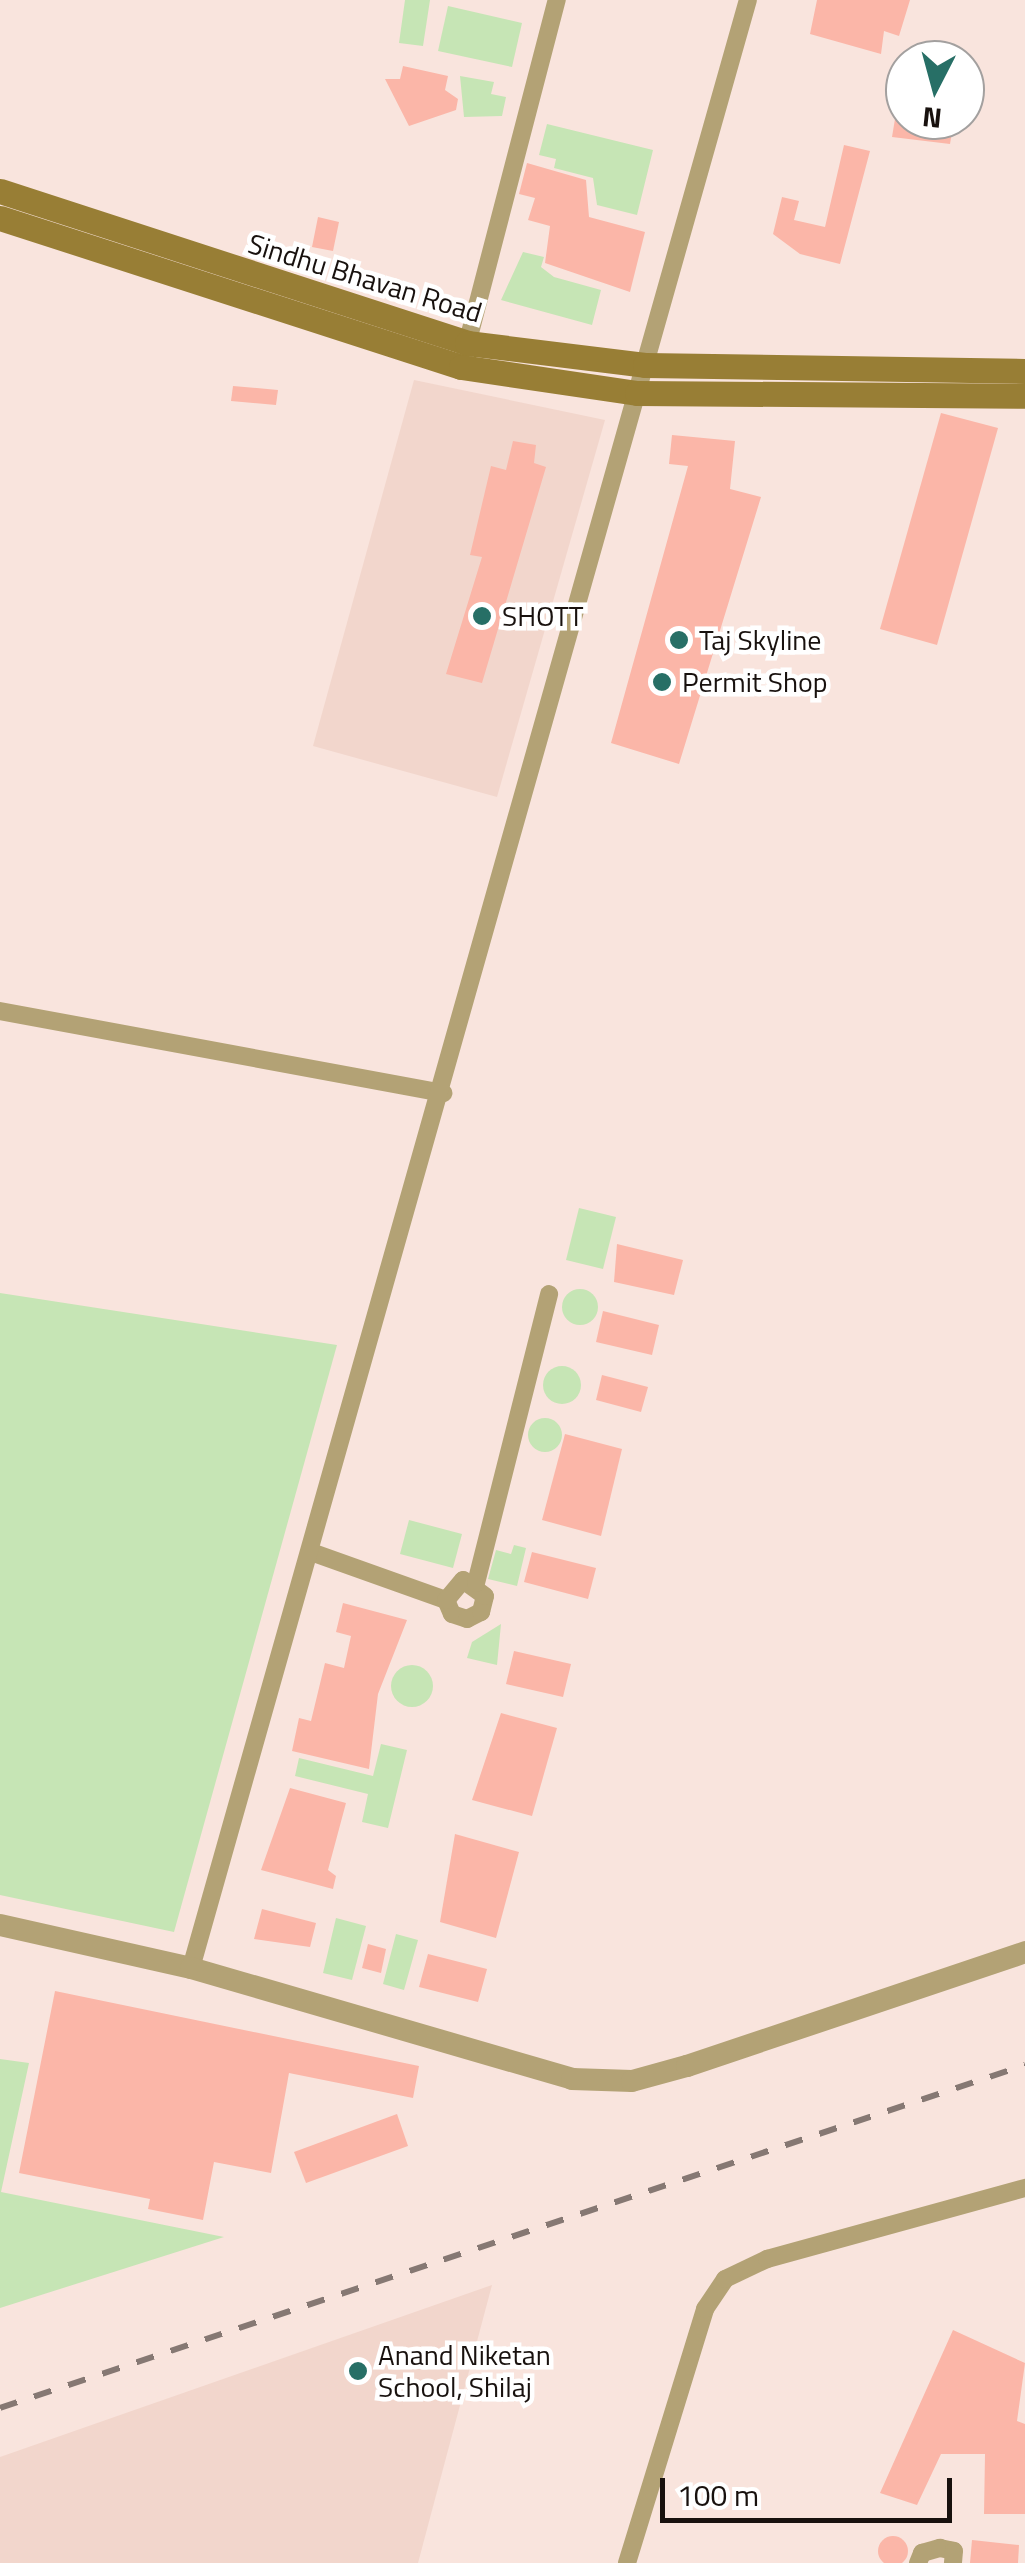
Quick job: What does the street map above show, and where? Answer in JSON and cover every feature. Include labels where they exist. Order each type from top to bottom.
[{"type":"main road","name":"Sindhu Bhavan Road","points":[[0,191],[464,355],[645,365],[1025,371]]},
{"type":"main road","name":"Sindhu Bhavan Road","points":[[0,218],[464,355],[637,393],[1025,396]]},
{"type":"street","points":[[464,355],[557,0]]},
{"type":"street","points":[[192,1968],[443,1093],[748,0]]},
{"type":"street","points":[[0,1011],[443,1093]]},
{"type":"street","points":[[476,1583],[549,1294]]},
{"type":"street","points":[[311,1552],[446,1600],[452,1614],[467,1620],[481,1612],[485,1596],[476,1583],[463,1580],[446,1600]]},
{"type":"street","points":[[0,1926],[192,1968],[572,2080],[632,2081],[1025,1952]]},
{"type":"street","points":[[627,2563],[699,2326],[725,2279],[768,2259],[1025,2188]]},
{"type":"street","points":[[918,2563],[922,2553],[940,2548],[954,2551],[953,2563]]},
{"type":"shaded area","points":[[414,380],[605,420],[497,797],[313,746]]},
{"type":"shaded area","name":"Anand Niketan School, Shilaj","points":[[492,2285],[418,2563],[0,2563],[0,2457]]},
{"type":"green space","points":[[405,0],[430,0],[423,46],[399,43]]},
{"type":"green space","points":[[448,6],[522,23],[512,67],[438,51]]},
{"type":"green space","points":[[460,76],[494,82],[491,94],[506,97],[502,116],[464,117]]},
{"type":"green space","points":[[547,124],[653,150],[637,215],[597,205],[593,178],[554,168],[556,159],[539,155]]},
{"type":"green space","points":[[523,252],[544,257],[541,267],[554,277],[601,290],[592,325],[501,300]]},
{"type":"green space","points":[[579,1208],[616,1217],[603,1269],[566,1260]]},
{"type":"green space","points":[[580,1289],[593,1294],[598,1307],[593,1320],[580,1325],[567,1320],[562,1307],[567,1294]]},
{"type":"green space","points":[[0,1293],[337,1345],[174,1932],[0,1895]]},
{"type":"green space","points":[[562,1366],[575,1372],[581,1385],[575,1398],[562,1404],[549,1398],[543,1385],[549,1372]]},
{"type":"green space","points":[[545,1418],[557,1423],[562,1435],[557,1447],[545,1452],[533,1447],[528,1435],[533,1423]]},
{"type":"green space","points":[[409,1520],[462,1534],[453,1568],[400,1554]]},
{"type":"green space","points":[[514,1545],[526,1548],[517,1586],[488,1579],[496,1550],[511,1554]]},
{"type":"green space","points":[[501,1624],[497,1665],[467,1658],[472,1642]]},
{"type":"green space","points":[[412,1665],[427,1671],[433,1686],[427,1701],[412,1707],[397,1701],[391,1686],[397,1671]]},
{"type":"green space","points":[[381,1744],[407,1750],[388,1828],[362,1822],[368,1794],[295,1776],[299,1758],[373,1776]]},
{"type":"green space","points":[[336,1918],[366,1926],[352,1980],[323,1973]]},
{"type":"green space","points":[[396,1934],[418,1940],[404,1990],[383,1984]]},
{"type":"green space","points":[[0,2059],[29,2063],[1,2192],[224,2237],[0,2308]]},
{"type":"building","points":[[817,0],[910,0],[899,36],[884,31],[881,54],[810,34]]},
{"type":"building","points":[[403,66],[448,76],[445,90],[458,99],[456,110],[409,126],[385,79],[400,79]]},
{"type":"building","points":[[917,140],[951,140],[950,144]]},
{"type":"building","points":[[844,145],[870,151],[840,264],[800,254],[773,234],[782,197],[799,201],[794,220],[825,227]]},
{"type":"building","points":[[527,163],[586,180],[589,217],[645,232],[630,292],[545,263],[550,226],[528,220],[535,198],[519,194]]},
{"type":"building","points":[[318,217],[339,222],[333,251],[312,247]]},
{"type":"building","points":[[233,386],[278,390],[276,405],[231,401]]},
{"type":"building","points":[[941,413],[998,428],[937,645],[880,629]]},
{"type":"building","name":"Taj Skyline","points":[[672,435],[735,441],[730,489],[761,497],[679,764],[611,743],[688,466],[669,464]]},
{"type":"building","name":"SHOTT","points":[[513,441],[536,445],[534,463],[546,467],[482,683],[446,674],[482,557],[470,555],[491,466],[506,470]]},
{"type":"building","points":[[617,1244],[683,1260],[674,1295],[614,1282]]},
{"type":"building","points":[[603,1311],[659,1325],[652,1355],[596,1342]]},
{"type":"building","points":[[602,1375],[648,1387],[641,1412],[596,1400]]},
{"type":"building","points":[[565,1434],[622,1449],[601,1536],[542,1520]]},
{"type":"building","points":[[532,1552],[596,1568],[588,1599],[524,1582]]},
{"type":"building","points":[[343,1603],[407,1620],[378,1694],[369,1769],[292,1751],[299,1718],[311,1721],[325,1663],[344,1668],[351,1636],[336,1632]]},
{"type":"building","points":[[514,1651],[571,1664],[563,1697],[506,1684]]},
{"type":"building","points":[[501,1713],[557,1728],[532,1816],[472,1800]]},
{"type":"building","points":[[290,1788],[346,1803],[328,1870],[336,1876],[333,1889],[261,1870]]},
{"type":"building","points":[[455,1834],[519,1852],[496,1938],[440,1922]]},
{"type":"building","points":[[262,1909],[316,1923],[310,1947],[254,1939]]},
{"type":"building","points":[[368,1944],[386,1949],[381,1973],[362,1968]]},
{"type":"building","points":[[428,1954],[487,1969],[478,2002],[419,1987]]},
{"type":"building","points":[[55,1991],[419,2066],[413,2098],[289,2073],[271,2173],[214,2162],[203,2220],[148,2209],[150,2199],[19,2173]]},
{"type":"building","points":[[397,2114],[408,2146],[306,2183],[294,2152]]},
{"type":"building","points":[[953,2330],[1025,2363],[1017,2421],[1025,2424],[1025,2514],[984,2514],[985,2454],[941,2454],[917,2505],[880,2493]]},
{"type":"building","points":[[893,2536],[904,2540],[908,2551],[904,2562],[893,2566],[882,2562],[878,2551],[882,2540]]},
{"type":"building","points":[[972,2540],[1019,2545],[1018,2563],[970,2563]]},
{"type":"railway","points":[[0,2408],[1025,2065]]},
{"type":"place","name":"SHOTT","points":[[482,616]]},
{"type":"place","name":"Taj Skyline","points":[[679,640]]},
{"type":"place","name":"Permit Shop","points":[[662,682]]},
{"type":"place","name":"Anand Niketan School, Shilaj","points":[[358,2371]]}]
